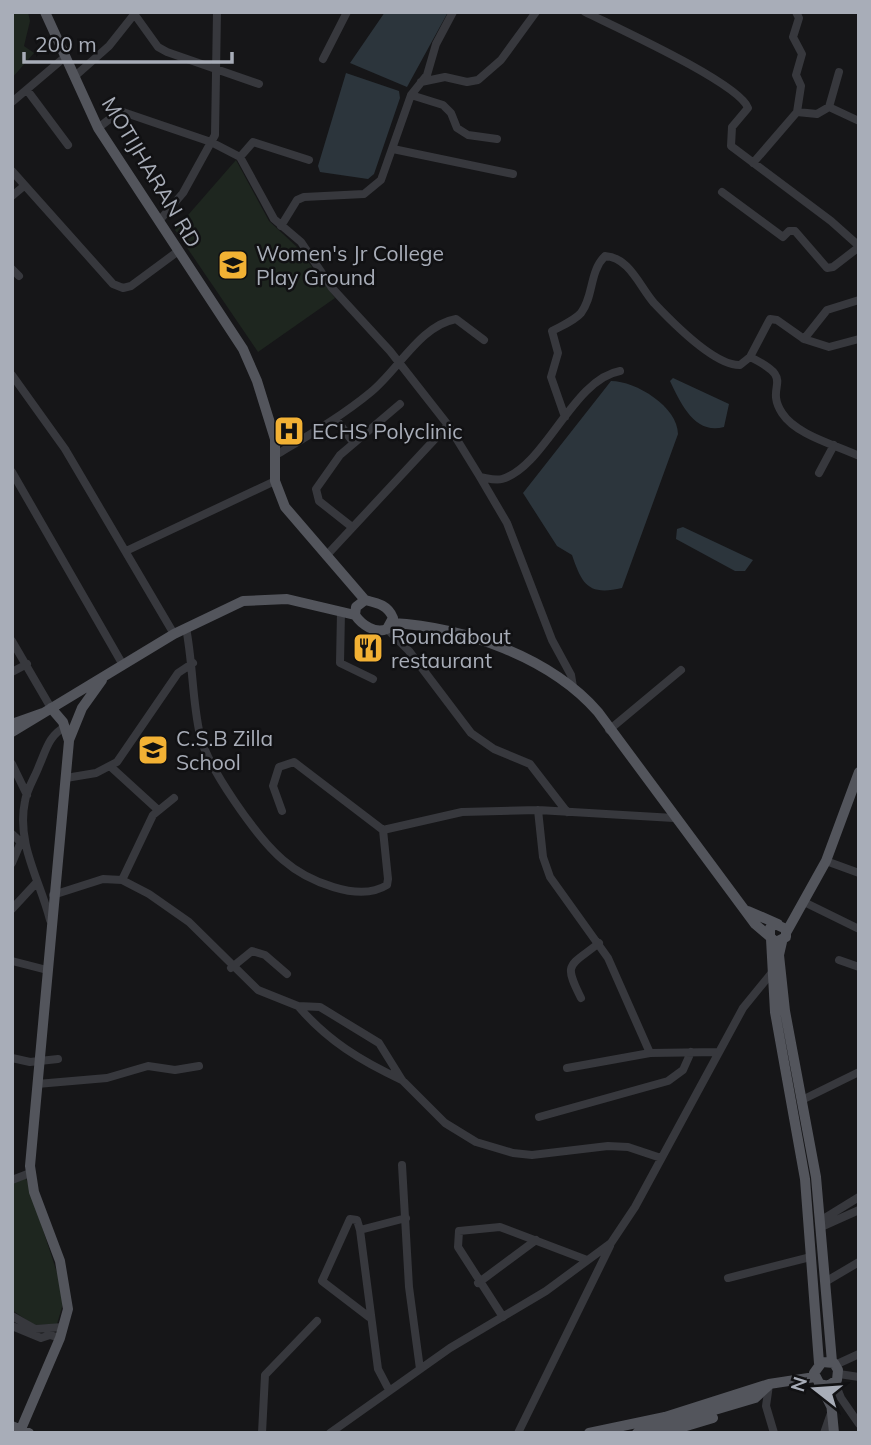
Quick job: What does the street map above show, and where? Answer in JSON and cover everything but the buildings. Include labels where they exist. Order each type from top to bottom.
[{"type":"main road","name":"MOTIJHARAN RD","points":[[45,12],[98,128],[243,349],[257,381],[275,439],[275,481],[293,519],[365,600],[386,607],[393,618],[390,626]]},
{"type":"main road","points":[[12,732],[28,726],[47,711],[174,634],[218,611],[255,598],[287,599],[355,615],[374,630],[390,626],[429,627],[525,656],[573,687],[598,712],[674,818],[748,911],[774,939]]},
{"type":"main road","points":[[355,615],[356,607],[365,600]]},
{"type":"main road","points":[[20,1430],[60,1338],[68,1309],[54,1243],[34,1192],[30,1149],[41,1061],[53,895],[69,740],[82,708],[105,677]]},
{"type":"main road","points":[[12,724],[47,711]]},
{"type":"main road","points":[[47,711],[65,727],[69,740]]},
{"type":"main road","points":[[774,939],[804,902],[826,861],[859,772]]},
{"type":"main road","points":[[748,911],[782,926]]},
{"type":"main road","points":[[782,926],[770,928],[816,1177],[835,1373],[831,1408],[834,1433]]},
{"type":"main road","points":[[777,970],[775,1012],[805,1179],[819,1363],[817,1380],[831,1408]]},
{"type":"main road","points":[[819,1363],[835,1373]]},
{"type":"main road","points":[[589,1433],[665,1417],[769,1384],[817,1380],[835,1373]]},
{"type":"main road","points":[[638,1433],[755,1398],[769,1384]]},
{"type":"main road","points":[[663,1433],[759,1403],[769,1384]]},
{"type":"street","points":[[159,221],[183,193],[215,135],[217,12]]},
{"type":"street","points":[[323,59],[347,12]]},
{"type":"street","points":[[281,226],[297,200],[309,194],[364,194],[381,180],[411,95],[421,82],[453,12]]},
{"type":"street","points":[[421,82],[445,77],[467,82],[478,80],[500,60],[536,12]]},
{"type":"street","points":[[585,12],[722,83],[743,99],[748,108],[732,127],[729,138],[731,146],[831,221],[859,246],[827,268],[795,231],[791,230],[781,236],[722,192]]},
{"type":"street","points":[[753,163],[797,111],[801,86],[796,75],[802,54],[793,37],[799,18],[796,12]]},
{"type":"street","points":[[74,77],[109,46],[136,13],[159,47],[259,83]]},
{"type":"street","points":[[12,102],[65,57]]},
{"type":"street","points":[[797,111],[817,114],[829,107],[839,72]]},
{"type":"street","points":[[27,90],[68,145]]},
{"type":"street","points":[[411,95],[448,108],[457,128],[468,135],[497,139]]},
{"type":"street","points":[[829,107],[859,121]]},
{"type":"street","points":[[98,128],[120,111],[211,142],[240,157],[274,219],[301,242],[332,288],[400,364],[448,425],[508,523],[552,640],[571,674],[573,687]]},
{"type":"street","points":[[240,157],[253,142],[309,160]]},
{"type":"street","points":[[393,149],[513,174]]},
{"type":"street","points":[[12,171],[113,285],[123,288],[131,285],[177,252]]},
{"type":"street","points":[[12,196],[24,186]]},
{"type":"street","points":[[565,417],[551,377],[558,353],[552,331],[579,315],[588,298],[595,269],[604,256],[621,262],[681,330],[725,363],[740,365],[751,357],[770,319],[777,320],[804,339],[829,348],[859,340]]},
{"type":"street","points":[[804,339],[827,310],[859,300]]},
{"type":"street","points":[[276,454],[336,419],[400,364],[438,324],[448,321],[463,322],[484,341]]},
{"type":"street","points":[[751,357],[776,372],[780,411],[789,422],[859,456]]},
{"type":"street","points":[[480,477],[503,479],[513,473],[600,379],[620,371]]},
{"type":"street","points":[[12,375],[65,449],[174,634]]},
{"type":"street","points":[[12,395],[21,390]]},
{"type":"street","points":[[352,527],[315,494],[325,475],[353,442],[400,404]]},
{"type":"street","points":[[336,419],[353,442]]},
{"type":"street","points":[[327,556],[448,425]]},
{"type":"street","points":[[818,473],[834,445]]},
{"type":"street","points":[[12,471],[123,665]]},
{"type":"street","points":[[126,551],[275,481]]},
{"type":"street","points":[[341,612],[340,663],[373,680]]},
{"type":"street","points":[[390,626],[471,733],[495,749],[530,764],[567,812]]},
{"type":"street","points":[[186,628],[200,737],[242,811],[283,861],[317,880],[357,892],[376,892],[387,885],[383,830],[294,762],[279,767],[273,786],[282,811]]},
{"type":"street","points":[[12,641],[27,664],[47,711]]},
{"type":"street","points":[[66,778],[111,767],[178,673],[192,663]]},
{"type":"street","points":[[12,672],[27,664]]},
{"type":"street","points":[[609,730],[681,670]]},
{"type":"street","points":[[51,922],[23,845],[23,824],[27,795],[46,748],[58,731],[65,727]]},
{"type":"street","points":[[12,764],[27,795]]},
{"type":"street","points":[[111,767],[157,809]]},
{"type":"street","points":[[122,880],[157,809],[174,797]]},
{"type":"street","points":[[538,810],[543,857],[550,877],[598,943],[650,1053]]},
{"type":"street","points":[[383,830],[462,812],[538,810],[674,818]]},
{"type":"street","points":[[12,834],[23,845]]},
{"type":"street","points":[[12,863],[23,845]]},
{"type":"street","points":[[826,861],[859,873]]},
{"type":"street","points":[[53,895],[103,879],[122,880],[149,894],[188,922],[232,968],[258,990],[298,1006],[320,1007],[379,1043],[402,1080],[445,1123],[476,1142],[513,1153],[532,1154],[608,1146],[628,1147],[661,1158]]},
{"type":"street","points":[[12,909],[37,882]]},
{"type":"street","points":[[804,902],[859,929]]},
{"type":"street","points":[[581,998],[568,974],[570,967],[598,943]]},
{"type":"street","points":[[232,968],[252,951],[265,954],[287,974]]},
{"type":"street","points":[[839,960],[859,967]]},
{"type":"street","points":[[12,961],[47,970]]},
{"type":"street","points":[[518,1433],[611,1243],[635,1207],[743,1008],[777,970]]},
{"type":"street","points":[[298,1006],[318,1030],[337,1045],[402,1080]]},
{"type":"street","points":[[539,1117],[668,1081],[683,1070],[691,1052]]},
{"type":"street","points":[[568,1068],[650,1053],[719,1052]]},
{"type":"street","points":[[12,1058],[41,1061],[58,1059]]},
{"type":"street","points":[[37,1084],[107,1079],[148,1066],[175,1070],[200,1066]]},
{"type":"street","points":[[802,1100],[859,1072]]},
{"type":"street","points":[[402,1165],[409,1287],[420,1368]]},
{"type":"street","points":[[12,1180],[30,1169]]},
{"type":"street","points":[[820,1224],[859,1197]]},
{"type":"street","points":[[820,1224],[859,1210]]},
{"type":"street","points":[[360,1230],[406,1218]]},
{"type":"street","points":[[369,1317],[322,1281],[350,1219],[357,1220],[360,1230],[369,1317],[378,1368],[389,1391]]},
{"type":"street","points":[[503,1317],[478,1283],[458,1247],[459,1231],[500,1227],[587,1260]]},
{"type":"street","points":[[478,1283],[536,1240]]},
{"type":"street","points":[[330,1433],[420,1368],[546,1291],[611,1243]]},
{"type":"street","points":[[728,1278],[810,1257]]},
{"type":"street","points":[[825,1282],[859,1262]]},
{"type":"street","points":[[12,1316],[35,1329],[63,1327]]},
{"type":"street","points":[[262,1433],[265,1375],[317,1321]]},
{"type":"street","points":[[12,1326],[41,1338],[50,1335],[60,1338]]},
{"type":"street","points":[[835,1373],[859,1354]]},
{"type":"street","points":[[835,1373],[859,1377]]},
{"type":"street","points":[[835,1373],[841,1398],[859,1424]]},
{"type":"street","points":[[769,1384],[766,1406],[774,1433]]},
{"type":"street","points":[[824,1433],[831,1408]]},
{"type":"shaded area","points":[[12,12],[28,12],[30,21],[24,46],[34,53],[12,78]]},
{"type":"shaded area","points":[[385,12],[448,12],[407,87],[350,63]]},
{"type":"shaded area","points":[[346,73],[399,91],[400,98],[374,174],[368,179],[320,172],[318,166]]},
{"type":"shaded area","points":[[236,160],[269,221],[297,247],[335,298],[258,352],[175,230]]},
{"type":"shaded area","points":[[673,378],[729,404],[724,427],[705,426],[690,416],[670,381]]},
{"type":"shaded area","points":[[611,381],[632,385],[654,397],[671,414],[678,434],[622,588],[601,590],[594,589],[583,580],[572,555],[557,546],[523,493]]},
{"type":"shaded area","points":[[683,527],[753,560],[745,571],[735,571],[676,539],[677,529]]},
{"type":"shaded area","points":[[26,1178],[65,1297],[57,1324],[34,1325],[12,1310],[12,1184]]},
{"type":"place","name":"Women's Jr College Play Ground","points":[[233,265]]},
{"type":"place","name":"ECHS Polyclinic","points":[[289,431]]},
{"type":"place","name":"Roundabout restaurant","points":[[368,648]]},
{"type":"place","name":"C.S.B Zilla School","points":[[153,750]]}]
